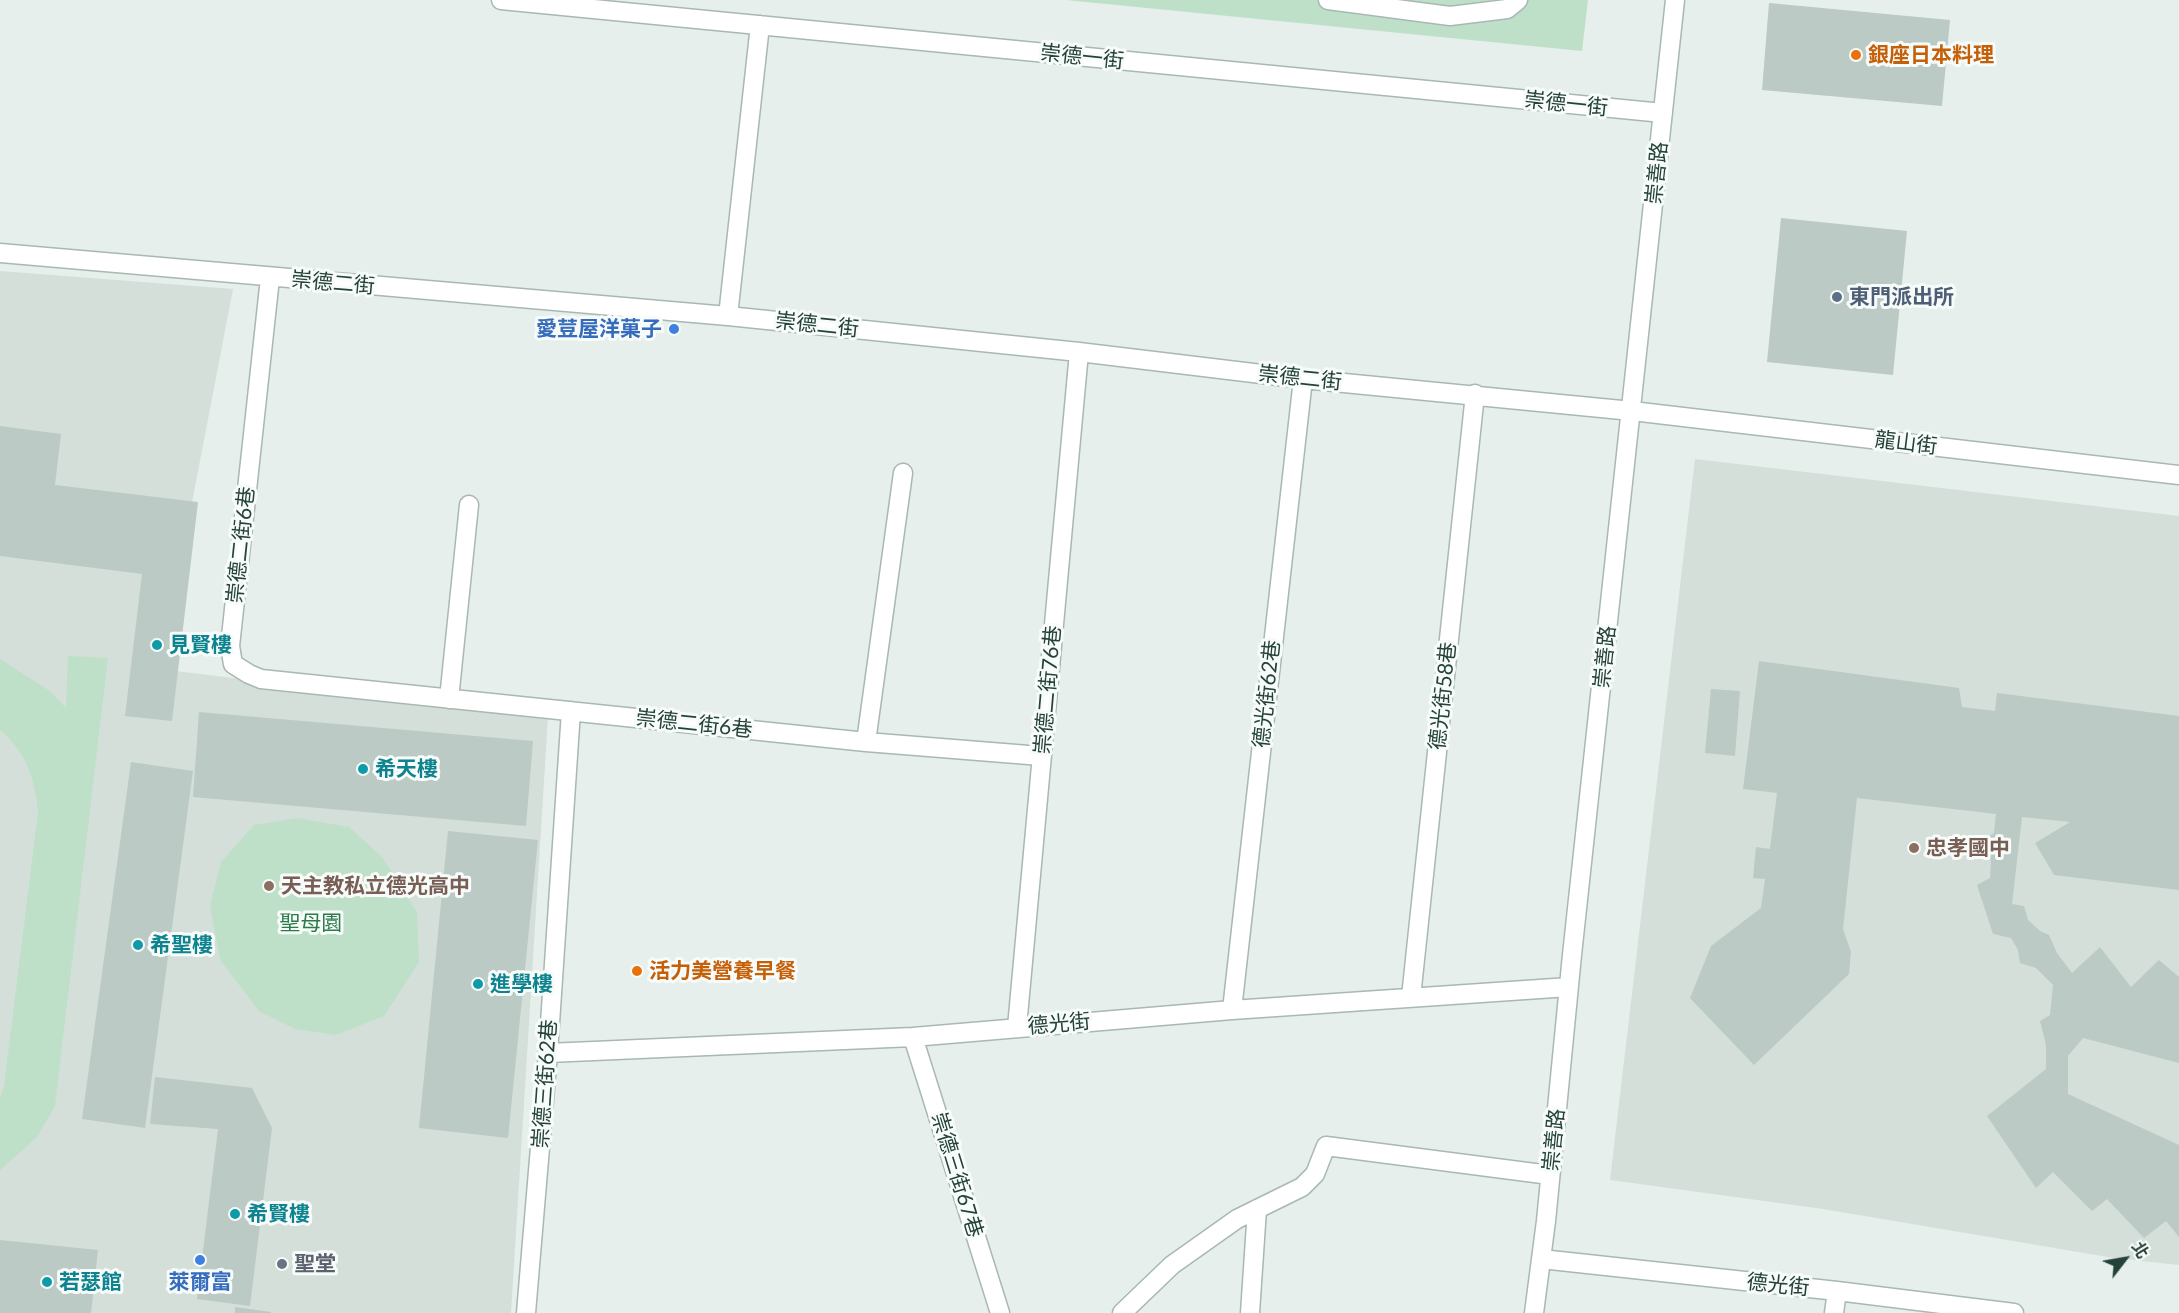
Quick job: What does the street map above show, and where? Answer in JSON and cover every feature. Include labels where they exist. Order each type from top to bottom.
[{"type":"street","name":"崇德一街","points":[[501,0],[1663,113]]},
{"type":"street","points":[[1328,0],[1450,16],[1507,9],[1518,0]]},
{"type":"street","name":"崇善路","points":[[1534,1313],[1675,0]]},
{"type":"street","points":[[728,316],[760,25]]},
{"type":"street","name":"崇德二街","points":[[0,253],[728,316],[1079,352],[1303,379],[1632,411]]},
{"type":"street","name":"崇德二街6巷","points":[[270,278],[230,646],[233,664],[249,674],[261,679],[449,699],[867,742],[1041,756]]},
{"type":"street","name":"崇德二街76巷","points":[[1017,1027],[1079,352]]},
{"type":"street","name":"德光街62巷","points":[[1232,1010],[1303,379]]},
{"type":"street","name":"德光街58巷","points":[[1411,997],[1475,394]]},
{"type":"street","name":"龍山街","points":[[1632,411],[2179,475]]},
{"type":"street","points":[[867,742],[903,473]]},
{"type":"street","points":[[449,699],[469,505]]},
{"type":"street","name":"崇德三街62巷","points":[[526,1313],[548,1053],[571,711]]},
{"type":"street","name":"德光街","points":[[548,1053],[914,1037],[1232,1010],[1569,987]]},
{"type":"street","name":"崇德三街67巷","points":[[914,1037],[1000,1313]]},
{"type":"street","points":[[1122,1313],[1172,1264],[1237,1220],[1302,1187],[1315,1174],[1326,1146],[1550,1175]]},
{"type":"street","points":[[1250,1313],[1257,1209]]},
{"type":"street","name":"德光街","points":[[1541,1259],[2014,1313]]},
{"type":"street","points":[[1834,1313],[1837,1291]]},
{"type":"shaded area","name":"天主教私立德光高中","points":[[0,271],[233,289],[160,669],[548,717],[511,1313],[0,1313]]},
{"type":"shaded area","name":"忠孝國中","points":[[1695,459],[2179,516],[2179,1265],[2114,1258],[1823,1209],[1610,1180]]},
{"type":"green space","points":[[1066,0],[1588,0],[1582,51]]},
{"type":"green space","points":[[68,656],[108,658],[55,1106],[37,1137],[0,1170],[0,1099],[4,1086],[38,813],[35,789],[28,767],[17,748],[0,730],[0,659],[50,691],[66,708]]},
{"type":"green space","name":"聖母園","points":[[298,818],[349,827],[382,857],[417,912],[419,962],[384,1016],[336,1035],[295,1029],[259,1011],[220,960],[210,905],[221,862],[254,825]]},
{"type":"building","name":"銀座日本料理","points":[[1769,3],[1950,20],[1942,106],[1762,90]]},
{"type":"building","name":"東門派出所","points":[[1781,218],[1907,231],[1893,375],[1767,362]]},
{"type":"building","name":"見賢樓","points":[[0,426],[61,434],[55,485],[198,502],[172,721],[125,716],[142,574],[0,556]]},
{"type":"building","points":[[1759,661],[1959,688],[1962,707],[1995,711],[1997,693],[2179,716],[2179,890],[2054,875],[2035,843],[2070,822],[2022,817],[2012,904],[2024,906],[2028,920],[2040,931],[2049,935],[2057,953],[2072,973],[2100,947],[2131,987],[2159,960],[2179,977],[2179,1063],[2083,1038],[2068,1056],[2068,1094],[2179,1145],[2179,1237],[2166,1221],[2144,1238],[2107,1199],[2092,1211],[2053,1172],[2036,1188],[1987,1116],[2046,1069],[2046,1045],[2040,1021],[2050,1015],[2053,985],[2036,968],[2020,963],[2018,950],[2011,938],[1993,934],[1977,885],[1990,878],[1991,861],[1982,841],[1994,833],[1996,814],[1857,798],[1843,929],[1851,952],[1849,974],[1754,1065],[1690,998],[1711,946],[1761,908],[1765,879],[1753,878],[1756,847],[1770,849],[1777,793],[1743,789]]},
{"type":"building","points":[[1711,689],[1740,691],[1735,756],[1705,753]]},
{"type":"building","name":"希天樓","points":[[199,712],[533,741],[526,826],[193,797]]},
{"type":"building","name":"希聖樓","points":[[131,762],[193,771],[145,1128],[82,1119]]},
{"type":"building","name":"進學樓","points":[[448,831],[538,840],[508,1138],[419,1128]]},
{"type":"building","name":"希賢樓","points":[[155,1077],[252,1088],[272,1128],[250,1306],[197,1299],[218,1129],[150,1124]]},
{"type":"building","name":"若瑟館","points":[[0,1240],[98,1250],[91,1313],[0,1313]]},
{"type":"building","points":[[235,1307],[271,1312],[271,1313],[235,1313]]},
{"type":"place","name":"銀座日本料理","points":[[1856,55]]},
{"type":"place","name":"東門派出所","points":[[1837,297]]},
{"type":"place","name":"愛荳屋洋菓子","points":[[674,329]]},
{"type":"place","name":"見賢樓","points":[[157,645]]},
{"type":"place","name":"希天樓","points":[[363,769]]},
{"type":"place","name":"忠孝國中","points":[[1914,848]]},
{"type":"place","name":"天主教私立德光高中","points":[[269,886]]},
{"type":"place","name":"希聖樓","points":[[138,945]]},
{"type":"place","name":"活力美營養早餐","points":[[637,971]]},
{"type":"place","name":"進學樓","points":[[478,984]]},
{"type":"place","name":"希賢樓","points":[[235,1214]]},
{"type":"place","name":"萊爾富","points":[[200,1260]]},
{"type":"place","name":"聖堂","points":[[282,1264]]},
{"type":"place","name":"若瑟館","points":[[47,1282]]}]
